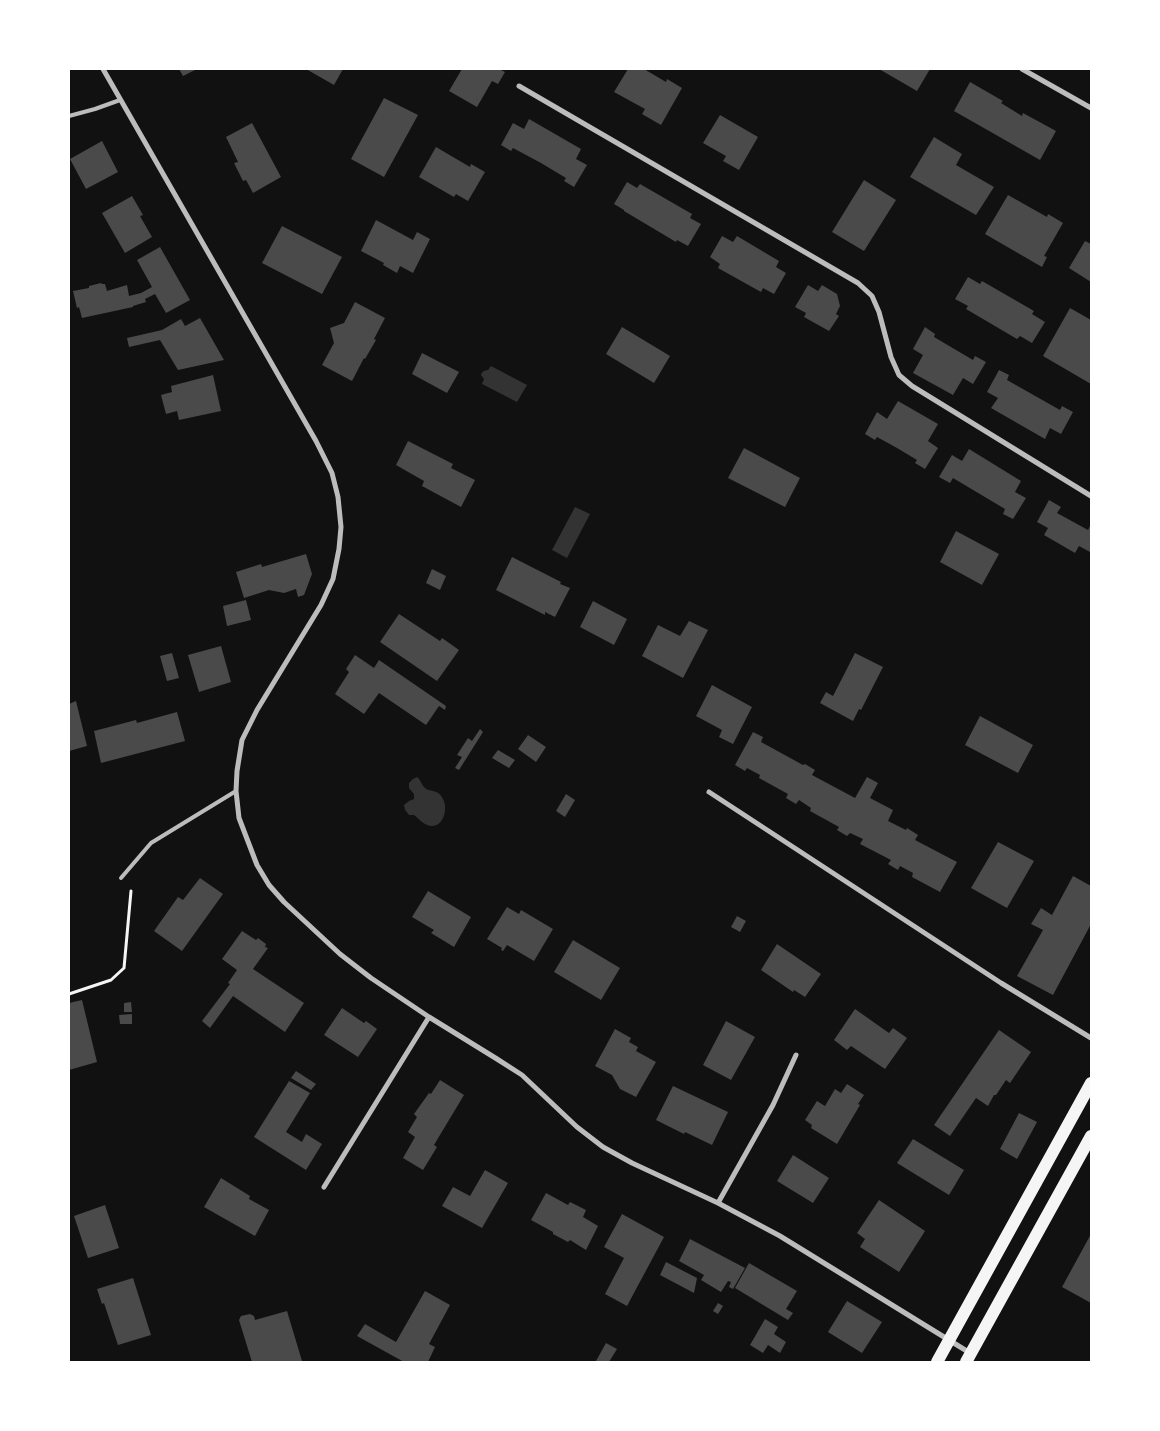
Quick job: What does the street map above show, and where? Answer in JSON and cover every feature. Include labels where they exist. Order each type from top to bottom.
[{"type":"main road","points":[[937,1362],[1091,1083]]},
{"type":"main road","points":[[968,1358],[1091,1136]]},
{"type":"street","points":[[103,69],[316,441],[332,473],[338,497],[341,527],[333,579],[321,605],[257,710],[242,740],[236,791],[239,818],[248,846],[269,885],[284,902],[340,954],[429,1018],[522,1076],[577,1127],[603,1147],[632,1163],[718,1203],[780,1236],[949,1341],[968,1358]]},
{"type":"street","points":[[1022,69],[1091,108]]},
{"type":"street","points":[[519,86],[858,283],[872,296],[879,312],[890,357],[899,374],[912,386],[1091,496]]},
{"type":"street","points":[[709,792],[1001,983],[1091,1038]]},
{"type":"street","points":[[324,1187],[429,1018]]},
{"type":"street","points":[[718,1203],[773,1105],[796,1055]]},
{"type":"lane","points":[[69,116],[120,100]]},
{"type":"lane","points":[[121,878],[151,843],[236,791]]},
{"type":"path","points":[[69,994],[111,980],[124,968],[134,863]]},
{"type":"shaded area","points":[[491,366],[527,385],[517,402],[482,384],[484,379],[481,374]]},
{"type":"shaded area","points":[[575,507],[590,514],[567,558],[552,550]]},
{"type":"shaded area","points":[[417,777],[426,789],[439,793],[444,803],[444,816],[435,825],[431,826],[422,822],[414,815],[409,815],[405,810],[404,805],[414,799],[409,783]]},
{"type":"building","points":[[179,69],[197,69],[183,76]]},
{"type":"building","points":[[306,69],[343,69],[334,85]]},
{"type":"building","points":[[462,69],[499,69],[505,72],[498,84],[492,81],[477,107],[449,91]]},
{"type":"building","points":[[628,69],[644,69],[666,82],[667,79],[682,88],[661,125],[642,114],[645,109],[614,92]]},
{"type":"building","points":[[879,69],[930,69],[917,91]]},
{"type":"building","points":[[970,82],[1003,101],[1001,103],[1022,116],[1023,113],[1056,131],[1040,160],[954,111]]},
{"type":"building","points":[[384,98],[418,115],[384,177],[351,159]]},
{"type":"building","points":[[720,115],[758,137],[739,170],[723,161],[726,156],[703,143]]},
{"type":"building","points":[[529,119],[581,149],[576,159],[587,165],[574,187],[564,181],[566,178],[541,163],[513,148],[511,151],[501,145],[513,123],[524,129]]},
{"type":"building","points":[[252,123],[281,177],[253,193],[246,180],[243,181],[234,163],[238,162],[226,137]]},
{"type":"building","points":[[934,137],[962,154],[956,165],[994,187],[976,215],[910,177]]},
{"type":"building","points":[[102,141],[118,172],[86,189],[70,159]]},
{"type":"building","points":[[436,147],[470,167],[471,164],[485,172],[468,201],[456,194],[454,197],[419,177]]},
{"type":"building","points":[[864,180],[896,200],[864,251],[832,232]]},
{"type":"building","points":[[627,182],[637,188],[640,184],[692,214],[690,218],[701,224],[688,246],[677,240],[676,242],[614,204]]},
{"type":"building","points":[[1008,195],[1047,217],[1048,214],[1063,223],[1044,256],[1047,257],[1042,267],[985,234]]},
{"type":"building","points":[[132,196],[143,215],[140,216],[152,237],[125,253],[102,213]]},
{"type":"building","points":[[376,220],[413,240],[417,232],[430,239],[413,273],[400,266],[397,273],[383,265],[384,263],[361,251]]},
{"type":"building","points":[[282,226],[342,257],[322,294],[262,263]]},
{"type":"building","points":[[722,236],[733,242],[737,236],[779,261],[776,267],[786,273],[774,294],[763,288],[761,292],[718,268],[720,264],[710,257]]},
{"type":"building","points":[[1085,241],[1091,244],[1091,282],[1069,268]]},
{"type":"building","points":[[160,247],[190,300],[166,313],[155,294],[145,299],[146,302],[133,307],[82,318],[79,307],[77,308],[73,291],[89,288],[89,286],[101,283],[105,284],[107,291],[127,285],[129,296],[141,293],[152,287],[137,260]]},
{"type":"building","points":[[968,277],[980,284],[982,281],[1034,311],[1032,314],[1045,322],[1032,343],[1020,336],[1017,339],[966,309],[968,306],[955,299]]},
{"type":"building","points":[[808,285],[818,291],[822,285],[837,294],[840,306],[836,314],[839,316],[829,331],[804,317],[806,313],[795,307]]},
{"type":"building","points":[[355,302],[385,318],[374,339],[376,340],[352,381],[322,365],[334,343],[330,328],[344,323]]},
{"type":"building","points":[[1070,308],[1091,320],[1091,384],[1043,356]]},
{"type":"building","points":[[200,318],[224,360],[178,370],[160,340],[129,347],[127,338],[162,330],[181,319],[185,326]]},
{"type":"building","points":[[622,327],[670,356],[654,383],[606,354]]},
{"type":"building","points":[[925,327],[935,334],[934,337],[973,360],[975,356],[986,362],[973,384],[963,378],[953,395],[913,373],[923,355],[913,349]]},
{"type":"building","points":[[422,353],[459,372],[447,393],[412,374]]},
{"type":"building","points":[[999,370],[1009,375],[1007,380],[1060,410],[1062,406],[1073,412],[1061,434],[1050,428],[1045,439],[991,408],[998,398],[987,392]]},
{"type":"building","points":[[213,375],[221,411],[179,420],[177,411],[166,414],[161,395],[172,392],[171,386]]},
{"type":"building","points":[[898,401],[938,424],[928,441],[938,448],[925,469],[915,463],[917,460],[897,448],[877,437],[875,440],[865,434],[877,412],[887,419]]},
{"type":"building","points":[[408,441],[453,464],[451,468],[475,480],[461,507],[422,486],[424,481],[396,465]]},
{"type":"building","points":[[744,448],[800,478],[785,507],[728,478]]},
{"type":"building","points":[[969,449],[1021,481],[1015,492],[1026,498],[1013,519],[1003,514],[1005,509],[953,478],[950,483],[939,477],[952,455],[962,461]]},
{"type":"building","points":[[1049,500],[1061,507],[1057,513],[1088,530],[1091,524],[1090,552],[1079,546],[1075,553],[1044,535],[1048,528],[1037,522]]},
{"type":"building","points":[[956,531],[999,554],[982,585],[940,562]]},
{"type":"building","points":[[306,554],[312,574],[304,595],[298,597],[296,589],[284,593],[269,590],[244,598],[236,572],[261,564],[262,567]]},
{"type":"building","points":[[512,557],[570,588],[555,617],[545,612],[545,615],[496,590]]},
{"type":"building","points":[[432,569],[446,576],[440,590],[426,583]]},
{"type":"building","points":[[246,600],[251,620],[227,626],[223,606]]},
{"type":"building","points":[[593,601],[627,619],[614,645],[580,627]]},
{"type":"building","points":[[399,614],[440,641],[442,638],[459,650],[437,681],[380,642]]},
{"type":"building","points":[[689,621],[708,630],[683,678],[642,656],[658,625],[680,636]]},
{"type":"building","points":[[221,646],[231,682],[199,692],[188,655]]},
{"type":"building","points":[[172,653],[179,678],[167,681],[160,656]]},
{"type":"building","points":[[855,653],[883,667],[861,710],[859,709],[853,721],[820,703],[826,692],[833,696]]},
{"type":"building","points":[[355,655],[374,668],[379,660],[446,706],[445,710],[439,706],[426,725],[379,693],[364,714],[335,694],[349,672],[346,669]]},
{"type":"building","points":[[712,685],[752,707],[733,744],[719,737],[722,730],[696,716]]},
{"type":"building","points":[[76,701],[87,746],[69,751],[69,704]]},
{"type":"building","points":[[177,712],[185,741],[101,763],[94,731],[136,720],[137,723]]},
{"type":"building","points":[[980,716],[1033,745],[1018,773],[965,745]]},
{"type":"building","points":[[480,729],[483,732],[459,770],[455,768],[462,757],[457,755],[468,738],[472,741]]},
{"type":"building","points":[[753,732],[763,737],[761,742],[815,770],[812,775],[855,798],[867,777],[878,783],[870,798],[893,810],[888,821],[906,830],[907,828],[918,835],[915,840],[957,862],[940,892],[912,877],[913,873],[900,866],[898,870],[888,864],[891,860],[860,844],[863,839],[850,833],[847,836],[837,830],[839,827],[810,811],[811,808],[799,800],[796,804],[786,798],[788,794],[759,778],[760,775],[747,768],[745,771],[735,765]]},
{"type":"building","points":[[528,735],[546,747],[536,762],[518,749]]},
{"type":"building","points":[[498,750],[515,760],[509,768],[492,758]]},
{"type":"building","points":[[566,794],[575,800],[565,817],[556,811]]},
{"type":"building","points":[[998,842],[1034,861],[1007,908],[971,888]]},
{"type":"building","points":[[1073,876],[1091,886],[1091,924],[1053,995],[1017,976],[1043,930],[1031,924],[1041,908],[1052,915]]},
{"type":"building","points":[[200,878],[223,894],[182,951],[154,931],[178,897],[183,900]]},
{"type":"building","points":[[428,891],[471,917],[454,947],[431,933],[434,930],[412,917]]},
{"type":"building","points":[[507,907],[519,914],[521,910],[553,929],[534,961],[507,945],[503,951],[501,950],[502,948],[487,939]]},
{"type":"building","points":[[737,916],[746,921],[740,932],[731,927]]},
{"type":"building","points":[[242,931],[256,940],[258,938],[268,948],[253,969],[304,1003],[285,1032],[233,996],[210,1028],[202,1021],[230,984],[228,983],[237,970],[222,959]]},
{"type":"building","points":[[573,940],[620,968],[601,1000],[554,972]]},
{"type":"building","points":[[777,944],[821,974],[805,997],[794,990],[793,992],[761,970]]},
{"type":"building","points":[[82,1000],[97,1062],[69,1070],[69,1003]]},
{"type":"building","points":[[131,1002],[132,1012],[124,1012],[124,1003]]},
{"type":"building","points":[[342,1008],[364,1023],[366,1021],[377,1029],[358,1057],[324,1035]]},
{"type":"building","points":[[855,1009],[889,1033],[893,1028],[907,1038],[885,1069],[851,1046],[847,1050],[834,1040]]},
{"type":"building","points":[[132,1014],[132,1024],[120,1024],[119,1015]]},
{"type":"building","points":[[726,1021],[755,1037],[731,1080],[703,1065]]},
{"type":"building","points":[[615,1029],[631,1038],[629,1042],[638,1047],[636,1051],[656,1062],[636,1097],[620,1089],[612,1075],[595,1066]]},
{"type":"building","points":[[999,1030],[1031,1052],[1010,1083],[1006,1080],[988,1106],[976,1098],[950,1136],[934,1125]]},
{"type":"building","points":[[296,1071],[316,1084],[311,1090],[291,1078]]},
{"type":"building","points":[[440,1080],[464,1095],[434,1145],[437,1147],[423,1170],[403,1158],[415,1137],[408,1132],[417,1117],[414,1114]]},
{"type":"building","points":[[289,1081],[310,1093],[286,1132],[302,1142],[306,1134],[322,1144],[306,1170],[254,1137]]},
{"type":"building","points":[[847,1084],[864,1095],[837,1144],[811,1128],[812,1125],[805,1120],[817,1101],[825,1106],[835,1089],[841,1093]]},
{"type":"building","points":[[673,1086],[728,1112],[712,1145],[656,1120]]},
{"type":"building","points":[[1019,1113],[1037,1122],[1017,1159],[1000,1149]]},
{"type":"building","points":[[913,1139],[964,1170],[949,1195],[897,1163]]},
{"type":"building","points":[[793,1155],[829,1178],[813,1203],[777,1181]]},
{"type":"building","points":[[485,1170],[508,1183],[482,1228],[442,1206],[453,1187],[470,1196]]},
{"type":"building","points":[[221,1178],[250,1196],[249,1199],[269,1210],[255,1236],[204,1207]]},
{"type":"building","points":[[546,1193],[568,1205],[570,1202],[586,1210],[583,1217],[598,1226],[586,1250],[570,1240],[568,1242],[553,1234],[553,1232],[531,1220]]},
{"type":"building","points":[[879,1200],[925,1231],[899,1272],[860,1247],[865,1239],[857,1233]]},
{"type":"building","points":[[105,1205],[119,1248],[88,1258],[74,1216]]},
{"type":"building","points":[[622,1214],[664,1237],[627,1306],[605,1294],[624,1258],[604,1247]]},
{"type":"building","points":[[1091,1234],[1091,1303],[1062,1287]]},
{"type":"building","points":[[690,1239],[745,1268],[733,1289],[729,1287],[731,1282],[728,1281],[721,1292],[701,1280],[704,1275],[679,1261]]},
{"type":"building","points":[[666,1262],[697,1278],[694,1293],[660,1275]]},
{"type":"building","points":[[749,1263],[797,1291],[786,1309],[793,1313],[788,1320],[735,1288]]},
{"type":"building","points":[[133,1278],[151,1335],[118,1345],[104,1303],[102,1304],[97,1289]]},
{"type":"building","points":[[425,1291],[450,1305],[429,1344],[435,1347],[428,1362],[404,1362],[357,1336],[365,1324],[396,1342]]},
{"type":"building","points":[[847,1301],[882,1322],[862,1353],[828,1332]]},
{"type":"building","points":[[718,1303],[723,1306],[718,1314],[713,1311]]},
{"type":"building","points":[[287,1311],[302,1361],[252,1362],[239,1320],[241,1316],[250,1314],[254,1316],[255,1320]]},
{"type":"building","points":[[765,1319],[778,1327],[774,1334],[786,1342],[780,1353],[768,1345],[763,1353],[750,1345]]},
{"type":"building","points":[[606,1343],[617,1349],[609,1362],[598,1362],[596,1361]]}]
